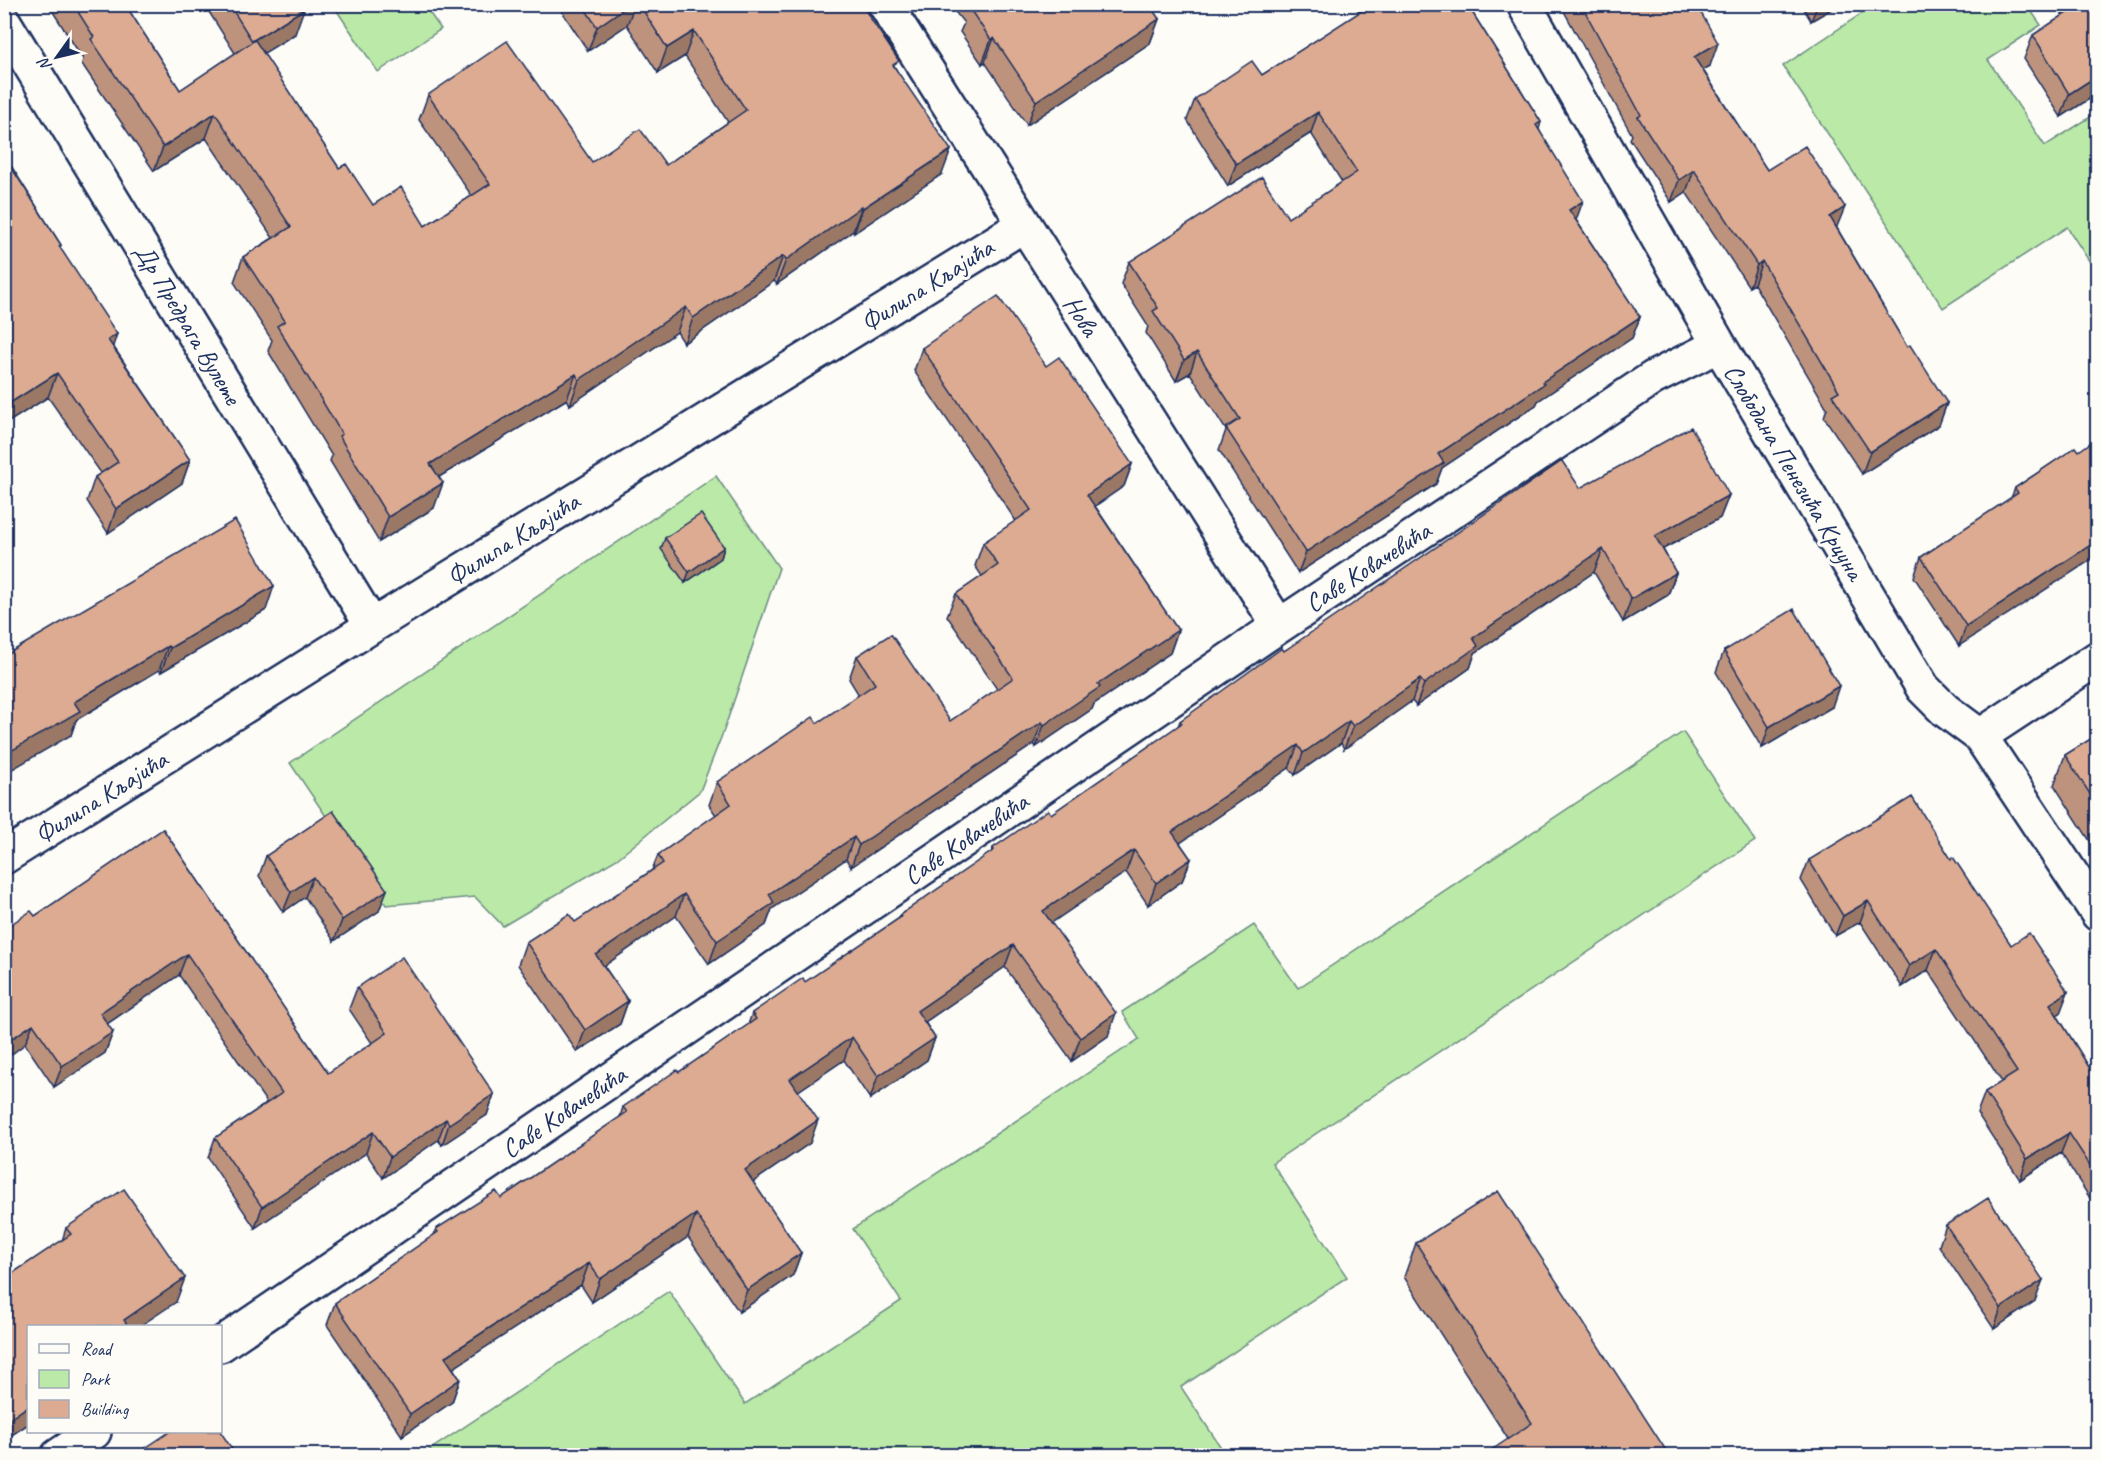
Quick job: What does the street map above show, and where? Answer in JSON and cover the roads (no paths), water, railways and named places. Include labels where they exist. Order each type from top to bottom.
[{"type":"street","name":"Нова","points":[[885,4],[1279,626]]},
{"type":"street","name":"Слободана Пенезића Крцуна","points":[[1524,4],[1719,345],[1923,688],[1945,710],[1980,736],[2097,914]]},
{"type":"street","name":"Др Предрага Вулете","points":[[4,21],[372,626]]},
{"type":"street","name":"Филипа Кљајића","points":[[4,857],[372,626],[1024,225]]},
{"type":"street","name":"Саве Ковачевића","points":[[222,1344],[1279,626],[1653,378],[1719,345]]},
{"type":"street","points":[[1980,736],[2097,658]]},
{"type":"street","points":[[58,1455],[91,1433]]}]
